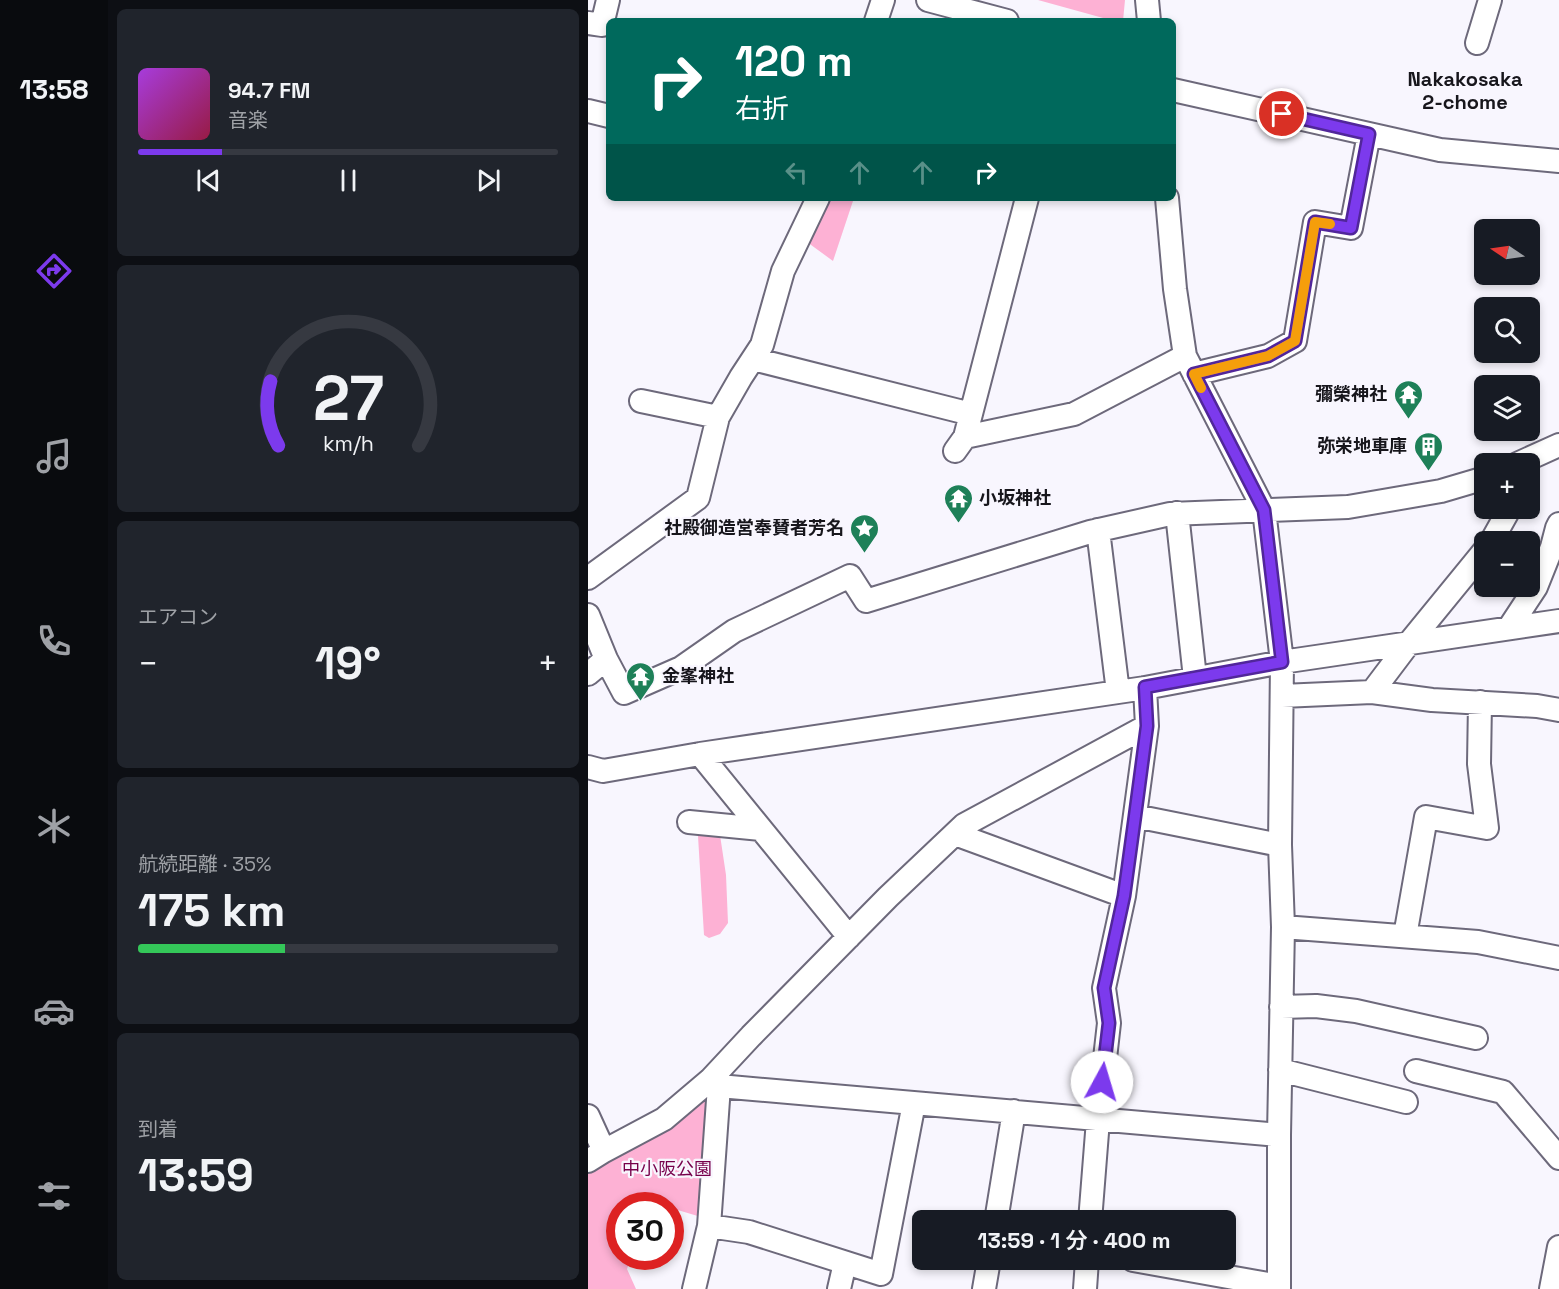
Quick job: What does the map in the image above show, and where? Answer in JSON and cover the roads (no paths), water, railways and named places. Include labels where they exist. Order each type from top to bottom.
[{"type":"street","points":[[588,23],[602,25],[608,0]]},
{"type":"street","points":[[877,18],[883,0]]},
{"type":"street","points":[[928,0],[996,18]]},
{"type":"street","points":[[1147,0],[1149,18]]},
{"type":"street","points":[[1477,43],[1490,0]]},
{"type":"street","points":[[1176,91],[1440,150],[1559,161]]},
{"type":"street","points":[[588,111],[606,115]]},
{"type":"street","points":[[1026,201],[971,414],[960,444],[1074,414],[1189,365],[1268,356],[1295,341],[1315,222],[1351,228],[1369,134]]},
{"type":"street","points":[[588,578],[698,498],[718,417],[762,345],[783,271],[817,201]]},
{"type":"street","points":[[1167,201],[1175,289],[1189,365],[1264,510],[1282,662],[1279,1287],[1187,1270]]},
{"type":"street","points":[[753,359],[971,414]]},
{"type":"street","points":[[641,400],[718,417]]},
{"type":"street","points":[[1540,462],[1551,448]]},
{"type":"street","points":[[588,615],[606,659],[624,693],[681,668],[734,632],[850,576],[866,601],[1098,530],[1177,513],[1348,507],[1441,491],[1474,481]]},
{"type":"street","points":[[1177,513],[1195,678]]},
{"type":"street","points":[[1509,628],[1536,587],[1559,524]]},
{"type":"street","points":[[1098,530],[1118,692]]},
{"type":"street","points":[[1372,692],[1474,563]]},
{"type":"street","points":[[588,767],[603,771],[700,754],[1118,692],[1282,662],[1559,621]]},
{"type":"street","points":[[588,674],[606,659]]},
{"type":"street","points":[[1091,1210],[1109,1023],[1104,988],[1124,896],[1135,816],[1147,726],[1145,687]]},
{"type":"street","points":[[1282,696],[1372,692],[1432,700],[1537,706],[1559,710]]},
{"type":"street","points":[[1406,936],[1426,817],[1487,828],[1479,764],[1480,702]]},
{"type":"street","points":[[588,1116],[596,1156],[664,1119],[714,1083],[751,1036],[964,825],[1147,726]]},
{"type":"street","points":[[700,754],[849,937]]},
{"type":"street","points":[[1135,816],[1280,845]]},
{"type":"street","points":[[688,822],[761,829]]},
{"type":"street","points":[[955,834],[1124,896]]},
{"type":"street","points":[[1282,927],[1478,942],[1559,958]]},
{"type":"street","points":[[1281,1007],[1316,1006],[1356,1011],[1476,1038]]},
{"type":"street","points":[[1280,1070],[1406,1102]]},
{"type":"street","points":[[1416,1071],[1503,1092],[1559,1158]]},
{"type":"street","points":[[714,1083],[1279,1135]]},
{"type":"street","points":[[694,1289],[709,1227],[714,1083]]},
{"type":"street","points":[[709,1227],[749,1232],[881,1274],[914,1103]]},
{"type":"street","points":[[998,1210],[1014,1112]]},
{"type":"street","points":[[1555,1277],[1559,1247]]},
{"type":"street","points":[[840,1289],[845,1263]]},
{"type":"street","points":[[984,1289],[987,1270]]},
{"type":"street","points":[[1085,1289],[1086,1270]]},
{"type":"place","name":"彌榮神社","points":[[1408,420]]},
{"type":"place","name":"弥栄地車庫","points":[[1428,472]]},
{"type":"place","name":"小坂神社","points":[[958,524]]},
{"type":"place","name":"社殿御造営奉賛者芳名","points":[[865,554]]},
{"type":"place","name":"金峯神社","points":[[641,702]]},
{"type":"district","name":"Nakakosaka 2-chome","points":[[1465,90]]},
{"type":"park label","name":"中小阪公園","points":[[667,1169]]}]
